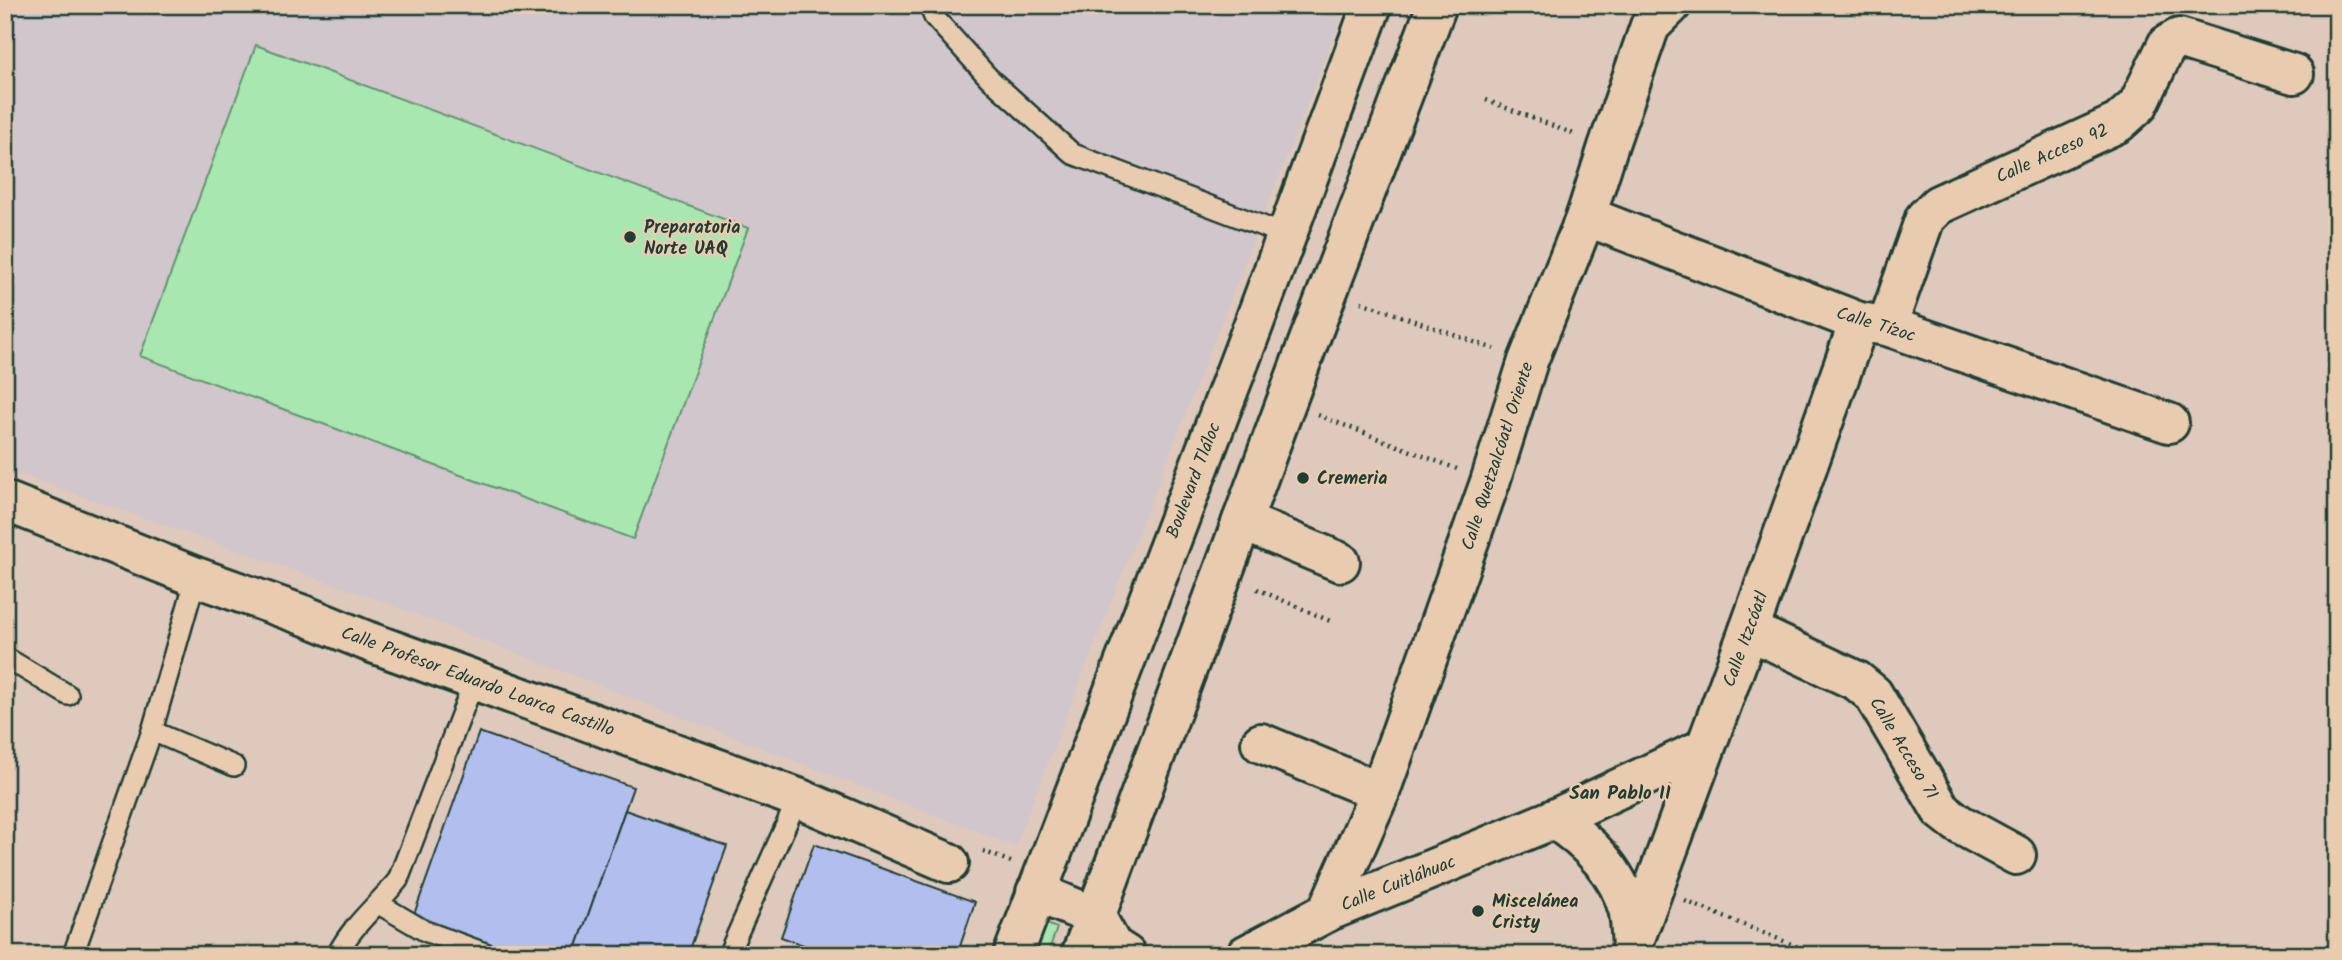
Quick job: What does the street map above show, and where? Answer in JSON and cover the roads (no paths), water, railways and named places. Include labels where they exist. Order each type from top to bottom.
[{"type":"street","name":"Boulevard Tláloc","points":[[1013,955],[1372,5]]},
{"type":"street","points":[[1080,955],[1437,5]]},
{"type":"street","name":"Calle Quetzalcóatl Oriente","points":[[1327,912],[1380,792],[1490,482],[1528,361],[1586,216],[1650,26],[1671,5]]},
{"type":"street","name":"Calle Acceso 92","points":[[1873,324],[1924,218],[1938,205],[2118,123],[2138,106],[2167,45],[2173,41],[2179,38],[2294,74]]},
{"type":"street","name":"Calle Tízoc","points":[[1586,216],[1873,324],[2169,423]]},
{"type":"street","name":"Calle Itzcóatl","points":[[1630,951],[1749,630],[1873,324]]},
{"type":"street","name":"Calle Profesor Eduardo Loarca Castillo","points":[[8,509],[799,798],[949,863]]},
{"type":"street","points":[[1242,522],[1340,562]]},
{"type":"street","name":"Calle Acceso 71","points":[[1749,630],[1857,681],[1873,694],[1941,810],[1959,824],[2016,855]]},
{"type":"street","points":[[1261,743],[1380,792]]},
{"type":"street","name":"Calle Cuitláhuac","points":[[1246,955],[1327,912],[1554,819],[1705,748]]},
{"type":"street","points":[[1554,819],[1577,834],[1597,852],[1617,881],[1628,910],[1630,951]]},
{"type":"street","points":[[1036,892],[1096,916],[1112,946],[1126,955]]},
{"type":"lane","points":[[929,5],[934,17],[989,78],[1073,154],[1286,235]]},
{"type":"lane","points":[[73,955],[152,731],[196,577]]},
{"type":"lane","points":[[5,657],[68,695]]},
{"type":"lane","points":[[337,955],[357,924],[379,904],[398,880],[474,681]]},
{"type":"lane","points":[[152,731],[234,766]]},
{"type":"lane","points":[[728,955],[799,798]]},
{"type":"lane","points":[[379,904],[425,931],[490,955]]},
{"type":"place","name":"Preparatoria Norte UAQ","points":[[630,237]]},
{"type":"place","name":"Cremeria","points":[[1303,478]]},
{"type":"place","name":"Miscelánea Cristy","points":[[1478,911]]},
{"type":"district","name":"San Pablo II","points":[[1620,792]]}]
